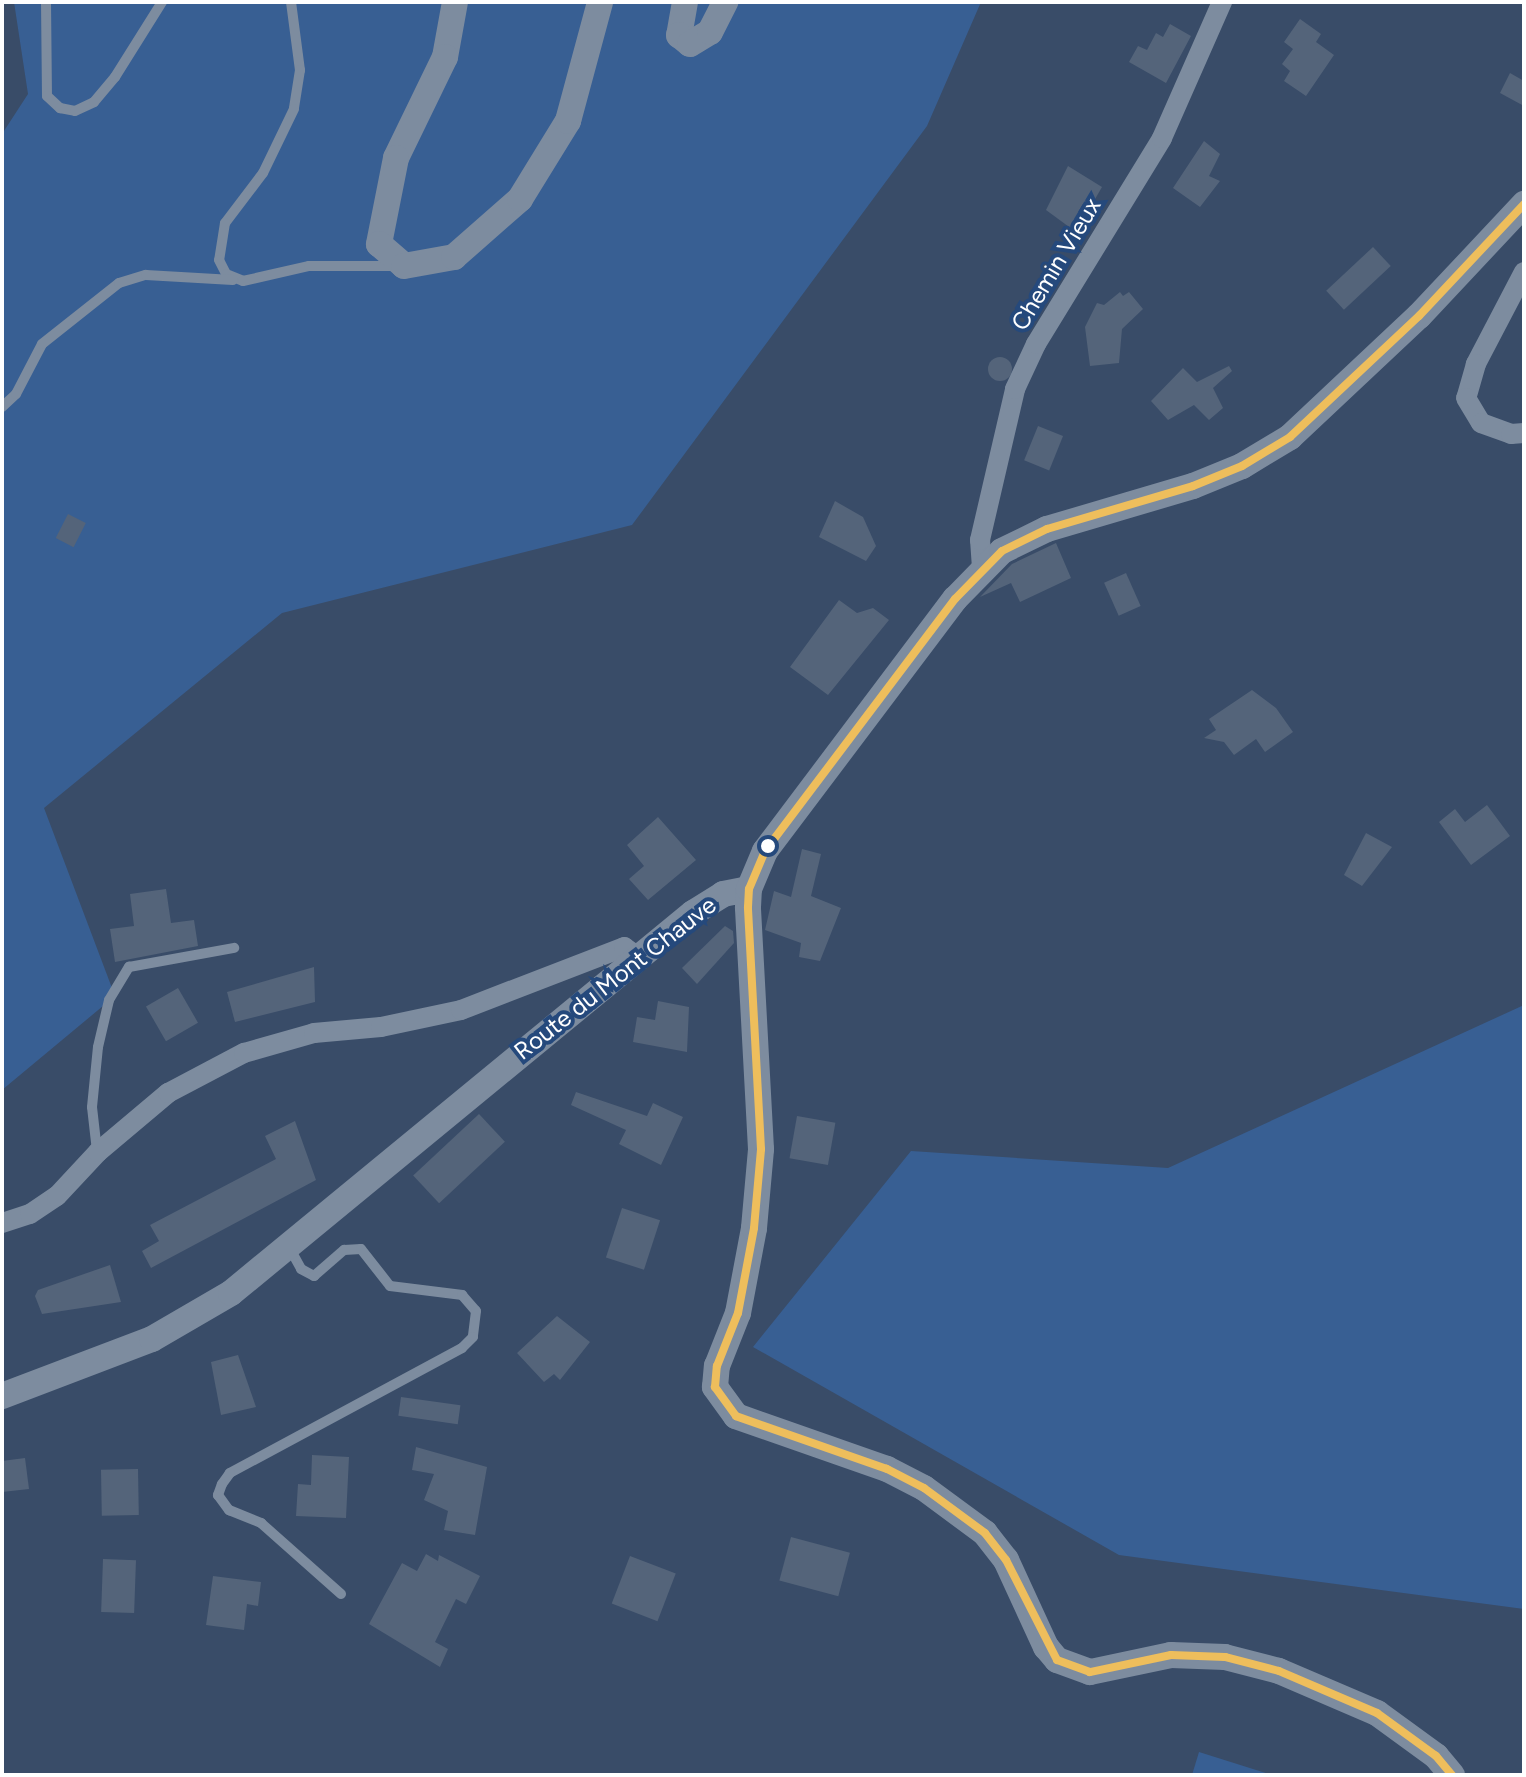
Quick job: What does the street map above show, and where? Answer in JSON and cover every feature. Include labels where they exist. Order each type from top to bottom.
[{"type":"street","points":[[455,2],[445,57],[396,158],[379,244],[404,266],[454,257],[520,199],[568,121],[600,2]]},
{"type":"street","points":[[685,2],[679,35],[690,44],[710,32],[725,2]]},
{"type":"street","name":"Chemin Vieux","points":[[982,568],[980,540],[1015,389],[1036,344],[1162,138],[1222,2]]},
{"type":"street","points":[[1452,1775],[1436,1756],[1377,1713],[1279,1671],[1225,1657],[1171,1655],[1090,1672],[1057,1660],[1046,1647],[1006,1560],[985,1533],[924,1488],[887,1469],[736,1416],[723,1404],[715,1387],[717,1366],[738,1313],[754,1228],[761,1149],[749,889],[765,851],[982,568],[1002,551],[1047,529],[1193,486],[1242,466],[1290,437],[1419,316],[1524,204]]},
{"type":"street","points":[[1524,272],[1476,364],[1466,398],[1481,423],[1511,434],[1524,433]]},
{"type":"street","name":"Route du Mont Chauve","points":[[2,1396],[162,1333],[231,1293],[637,956],[723,894],[749,889]]},
{"type":"street","points":[[2,1223],[30,1214],[57,1196],[98,1152],[168,1093],[244,1053],[314,1033],[381,1027],[461,1010],[624,947],[637,956]]},
{"type":"lane","points":[[46,2],[47,96],[60,108],[75,111],[94,102],[115,77],[162,2]]},
{"type":"lane","points":[[243,281],[226,274],[218,242],[225,223],[283,139],[294,109],[300,70],[291,2]]},
{"type":"lane","points":[[2,407],[16,394],[42,344],[119,283],[146,275],[243,281],[309,266],[404,266]]},
{"type":"lane","points":[[98,1152],[92,1107],[98,1047],[109,1000],[129,967],[234,948]]},
{"type":"lane","points":[[288,1245],[307,1274],[320,1275],[337,1254],[352,1247],[370,1254],[390,1286],[462,1295],[476,1311],[473,1337],[462,1348],[230,1473],[222,1484],[218,1495],[229,1510],[261,1523],[341,1594]]},
{"type":"shaded area","points":[[14,2],[981,2],[927,126],[632,525],[282,613],[44,808],[115,996],[2,1090],[2,134],[28,94]]},
{"type":"shaded area","points":[[1524,1005],[1524,1609],[1119,1555],[753,1347],[911,1151],[1168,1168]]},
{"type":"shaded area","points":[[1199,1752],[1272,1775],[1192,1775]]},
{"type":"building","points":[[1300,19],[1321,34],[1316,42],[1334,55],[1306,96],[1284,81],[1290,71],[1282,64],[1293,49],[1284,42]]},
{"type":"building","points":[[1170,24],[1191,36],[1166,83],[1129,62],[1138,46],[1147,50],[1156,33],[1163,37]]},
{"type":"building","points":[[1510,73],[1524,81],[1524,106],[1500,93]]},
{"type":"building","points":[[1204,141],[1220,154],[1209,176],[1220,181],[1200,207],[1173,188]]},
{"type":"building","points":[[1068,166],[1102,187],[1076,232],[1046,210]]},
{"type":"building","points":[[1373,247],[1391,266],[1344,310],[1326,291]]},
{"type":"building","points":[[1120,292],[1123,296],[1129,292],[1143,309],[1122,329],[1119,363],[1090,366],[1085,327],[1097,303],[1104,305]]},
{"type":"building","points":[[1000,357],[1011,364],[1012,369],[1005,380],[1000,381],[989,374],[988,369],[995,358]]},
{"type":"building","points":[[1229,366],[1232,371],[1213,388],[1223,408],[1209,420],[1194,405],[1168,420],[1151,401],[1183,368],[1197,382]]},
{"type":"building","points":[[1038,426],[1063,436],[1049,470],[1024,460]]},
{"type":"building","points":[[835,501],[863,517],[876,546],[866,561],[819,537]]},
{"type":"building","points":[[68,514],[86,523],[74,547],[56,538]]},
{"type":"building","points":[[1056,543],[1071,578],[1020,602],[1011,583],[980,597],[1012,564]]},
{"type":"building","points":[[1126,573],[1141,606],[1119,616],[1104,583]]},
{"type":"building","points":[[839,600],[857,613],[873,608],[889,620],[828,695],[790,667]]},
{"type":"building","points":[[1252,690],[1276,708],[1293,732],[1265,752],[1256,739],[1234,755],[1224,742],[1204,738],[1216,730],[1209,719]]},
{"type":"building","points":[[1487,805],[1510,836],[1471,865],[1439,822],[1455,809],[1465,822]]},
{"type":"building","points":[[658,817],[696,860],[648,900],[629,879],[644,866],[627,845]]},
{"type":"building","points":[[1366,833],[1392,847],[1362,886],[1344,875]]},
{"type":"building","points":[[802,849],[821,854],[811,896],[841,908],[820,961],[799,957],[801,943],[765,930],[774,891],[791,897]]},
{"type":"building","points":[[166,889],[171,923],[194,920],[198,946],[115,962],[110,929],[134,926],[130,894]]},
{"type":"building","points":[[725,926],[733,931],[734,943],[697,984],[682,968]]},
{"type":"building","points":[[314,967],[315,1002],[235,1022],[227,992]]},
{"type":"building","points":[[178,988],[198,1023],[166,1041],[146,1006]]},
{"type":"building","points":[[658,1001],[689,1007],[687,1052],[633,1042],[637,1017],[655,1020]]},
{"type":"building","points":[[576,1092],[647,1116],[653,1103],[683,1117],[661,1165],[619,1144],[626,1130],[571,1105]]},
{"type":"building","points":[[479,1114],[505,1142],[439,1203],[413,1175]]},
{"type":"building","points":[[797,1116],[835,1123],[828,1165],[790,1158]]},
{"type":"building","points":[[295,1121],[316,1180],[151,1268],[142,1251],[159,1241],[150,1225],[276,1159],[265,1136]]},
{"type":"building","points":[[622,1208],[660,1220],[644,1270],[606,1257]]},
{"type":"building","points":[[110,1265],[121,1302],[42,1314],[35,1296],[38,1290]]},
{"type":"building","points":[[557,1316],[590,1342],[560,1380],[554,1374],[544,1382],[517,1353]]},
{"type":"building","points":[[238,1355],[256,1407],[221,1415],[211,1362]]},
{"type":"building","points":[[401,1397],[460,1405],[458,1424],[398,1416]]},
{"type":"building","points":[[416,1447],[487,1467],[475,1535],[444,1530],[448,1511],[424,1500],[434,1474],[412,1470]]},
{"type":"building","points":[[312,1455],[349,1457],[346,1518],[296,1516],[298,1484],[311,1485]]},
{"type":"building","points":[[25,1458],[29,1489],[2,1492],[2,1461]]},
{"type":"building","points":[[138,1469],[139,1515],[102,1516],[101,1470]]},
{"type":"building","points":[[791,1537],[850,1553],[838,1596],[779,1580]]},
{"type":"building","points":[[426,1554],[438,1561],[439,1555],[480,1576],[466,1604],[456,1599],[435,1642],[448,1649],[440,1667],[369,1624],[402,1563],[417,1571]]},
{"type":"building","points":[[630,1556],[676,1574],[657,1621],[612,1604]]},
{"type":"building","points":[[103,1559],[136,1560],[134,1613],[101,1612]]},
{"type":"building","points":[[213,1576],[261,1582],[258,1606],[247,1604],[244,1630],[206,1625]]},
{"type":"transit line","points":[[1452,1775],[1436,1756],[1377,1713],[1279,1671],[1225,1657],[1171,1655],[1090,1672],[1057,1660],[1006,1560],[985,1533],[924,1488],[887,1469],[736,1416],[715,1387],[717,1366],[738,1313],[754,1228],[761,1149],[748,907],[749,889],[765,851],[955,599],[1002,551],[1047,529],[1193,486],[1242,466],[1290,437],[1419,316],[1524,204]]}]
